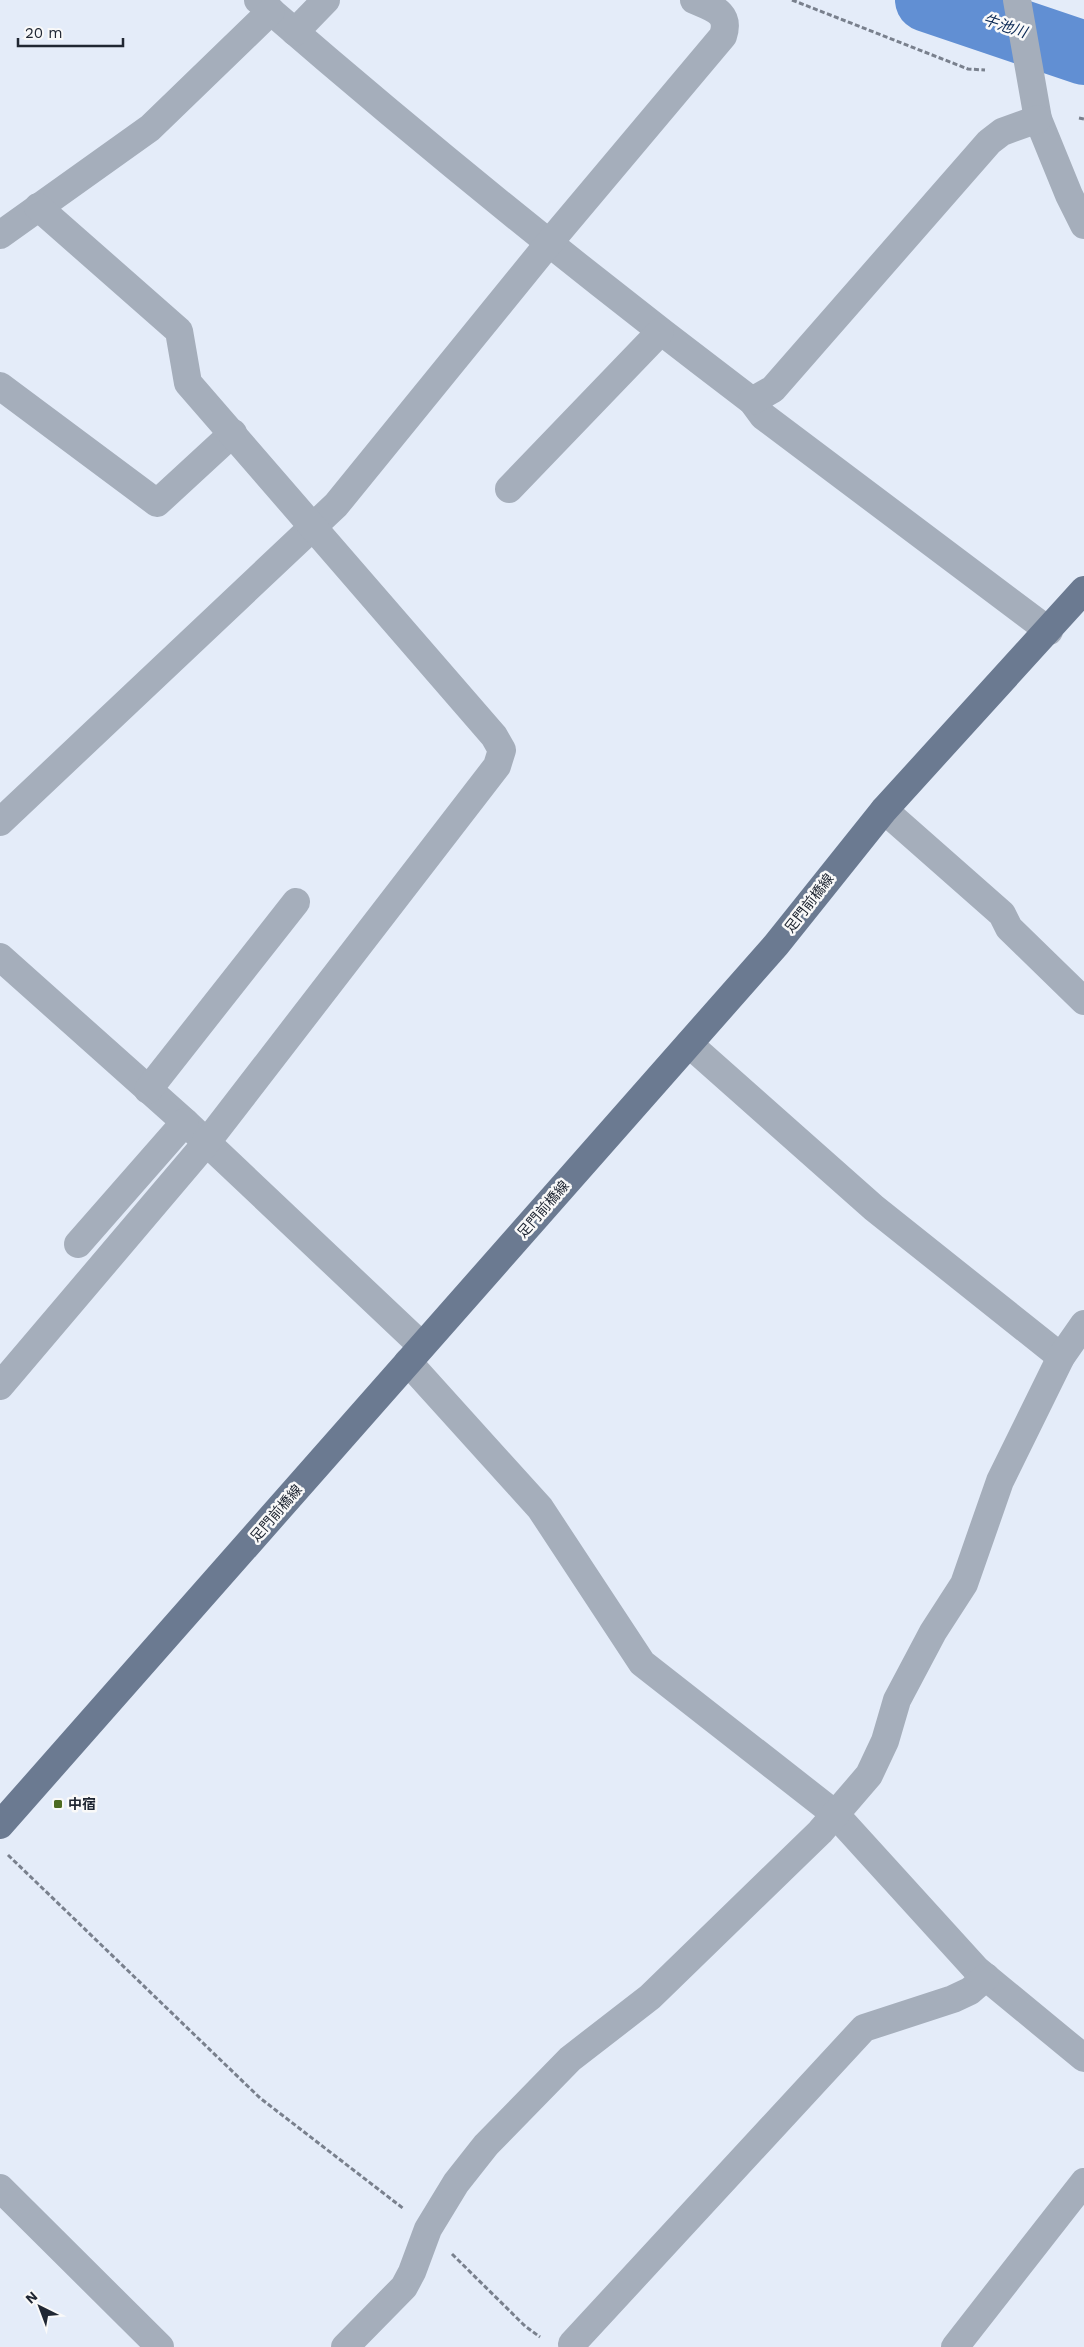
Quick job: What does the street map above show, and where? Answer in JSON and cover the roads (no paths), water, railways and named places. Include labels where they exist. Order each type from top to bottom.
[{"type":"main road","name":"足門前橋線","points":[[0,1825],[776,946],[884,810],[1084,590]]},
{"type":"street","points":[[295,32],[326,0]]},
{"type":"street","points":[[0,822],[336,505],[550,243],[723,36],[726,27],[723,18],[717,10],[694,0]]},
{"type":"street","points":[[1017,0],[1038,119],[1068,195],[1084,225]]},
{"type":"street","points":[[0,235],[150,128],[264,5],[426,143],[660,332],[752,401],[763,416],[1048,631]]},
{"type":"street","points":[[752,401],[773,389],[989,142],[1002,132],[1038,119]]},
{"type":"street","points":[[0,1386],[206,1142],[496,766],[502,750],[494,736],[188,383],[179,331],[38,207]]},
{"type":"street","points":[[509,488],[660,332]]},
{"type":"street","points":[[0,386],[157,503],[233,433]]},
{"type":"street","points":[[884,810],[1002,914],[1009,928],[1084,1000]]},
{"type":"street","points":[[148,1090],[296,902]]},
{"type":"street","points":[[0,957],[206,1142],[415,1354],[540,1508],[642,1662],[835,1814],[986,1978],[1084,2058]]},
{"type":"street","points":[[689,1044],[874,1208],[1061,1357]]},
{"type":"street","points":[[78,1244],[185,1122]]},
{"type":"street","points":[[345,2347],[404,2287],[412,2272],[428,2229],[456,2183],[476,2157],[570,2058],[650,1997],[820,1832],[869,1776],[885,1741],[897,1700],[933,1632],[964,1584],[1000,1481],[1061,1357],[1084,1324]]},
{"type":"street","points":[[573,2345],[864,2028],[953,1999],[970,1991],[986,1978]]},
{"type":"street","points":[[955,2347],[1084,2182]]},
{"type":"street","points":[[0,2188],[160,2347]]},
{"type":"waterway","name":"牛池川","points":[[927,0],[1084,53]]},
{"type":"place","name":"中宿","points":[[58,1804]]}]
